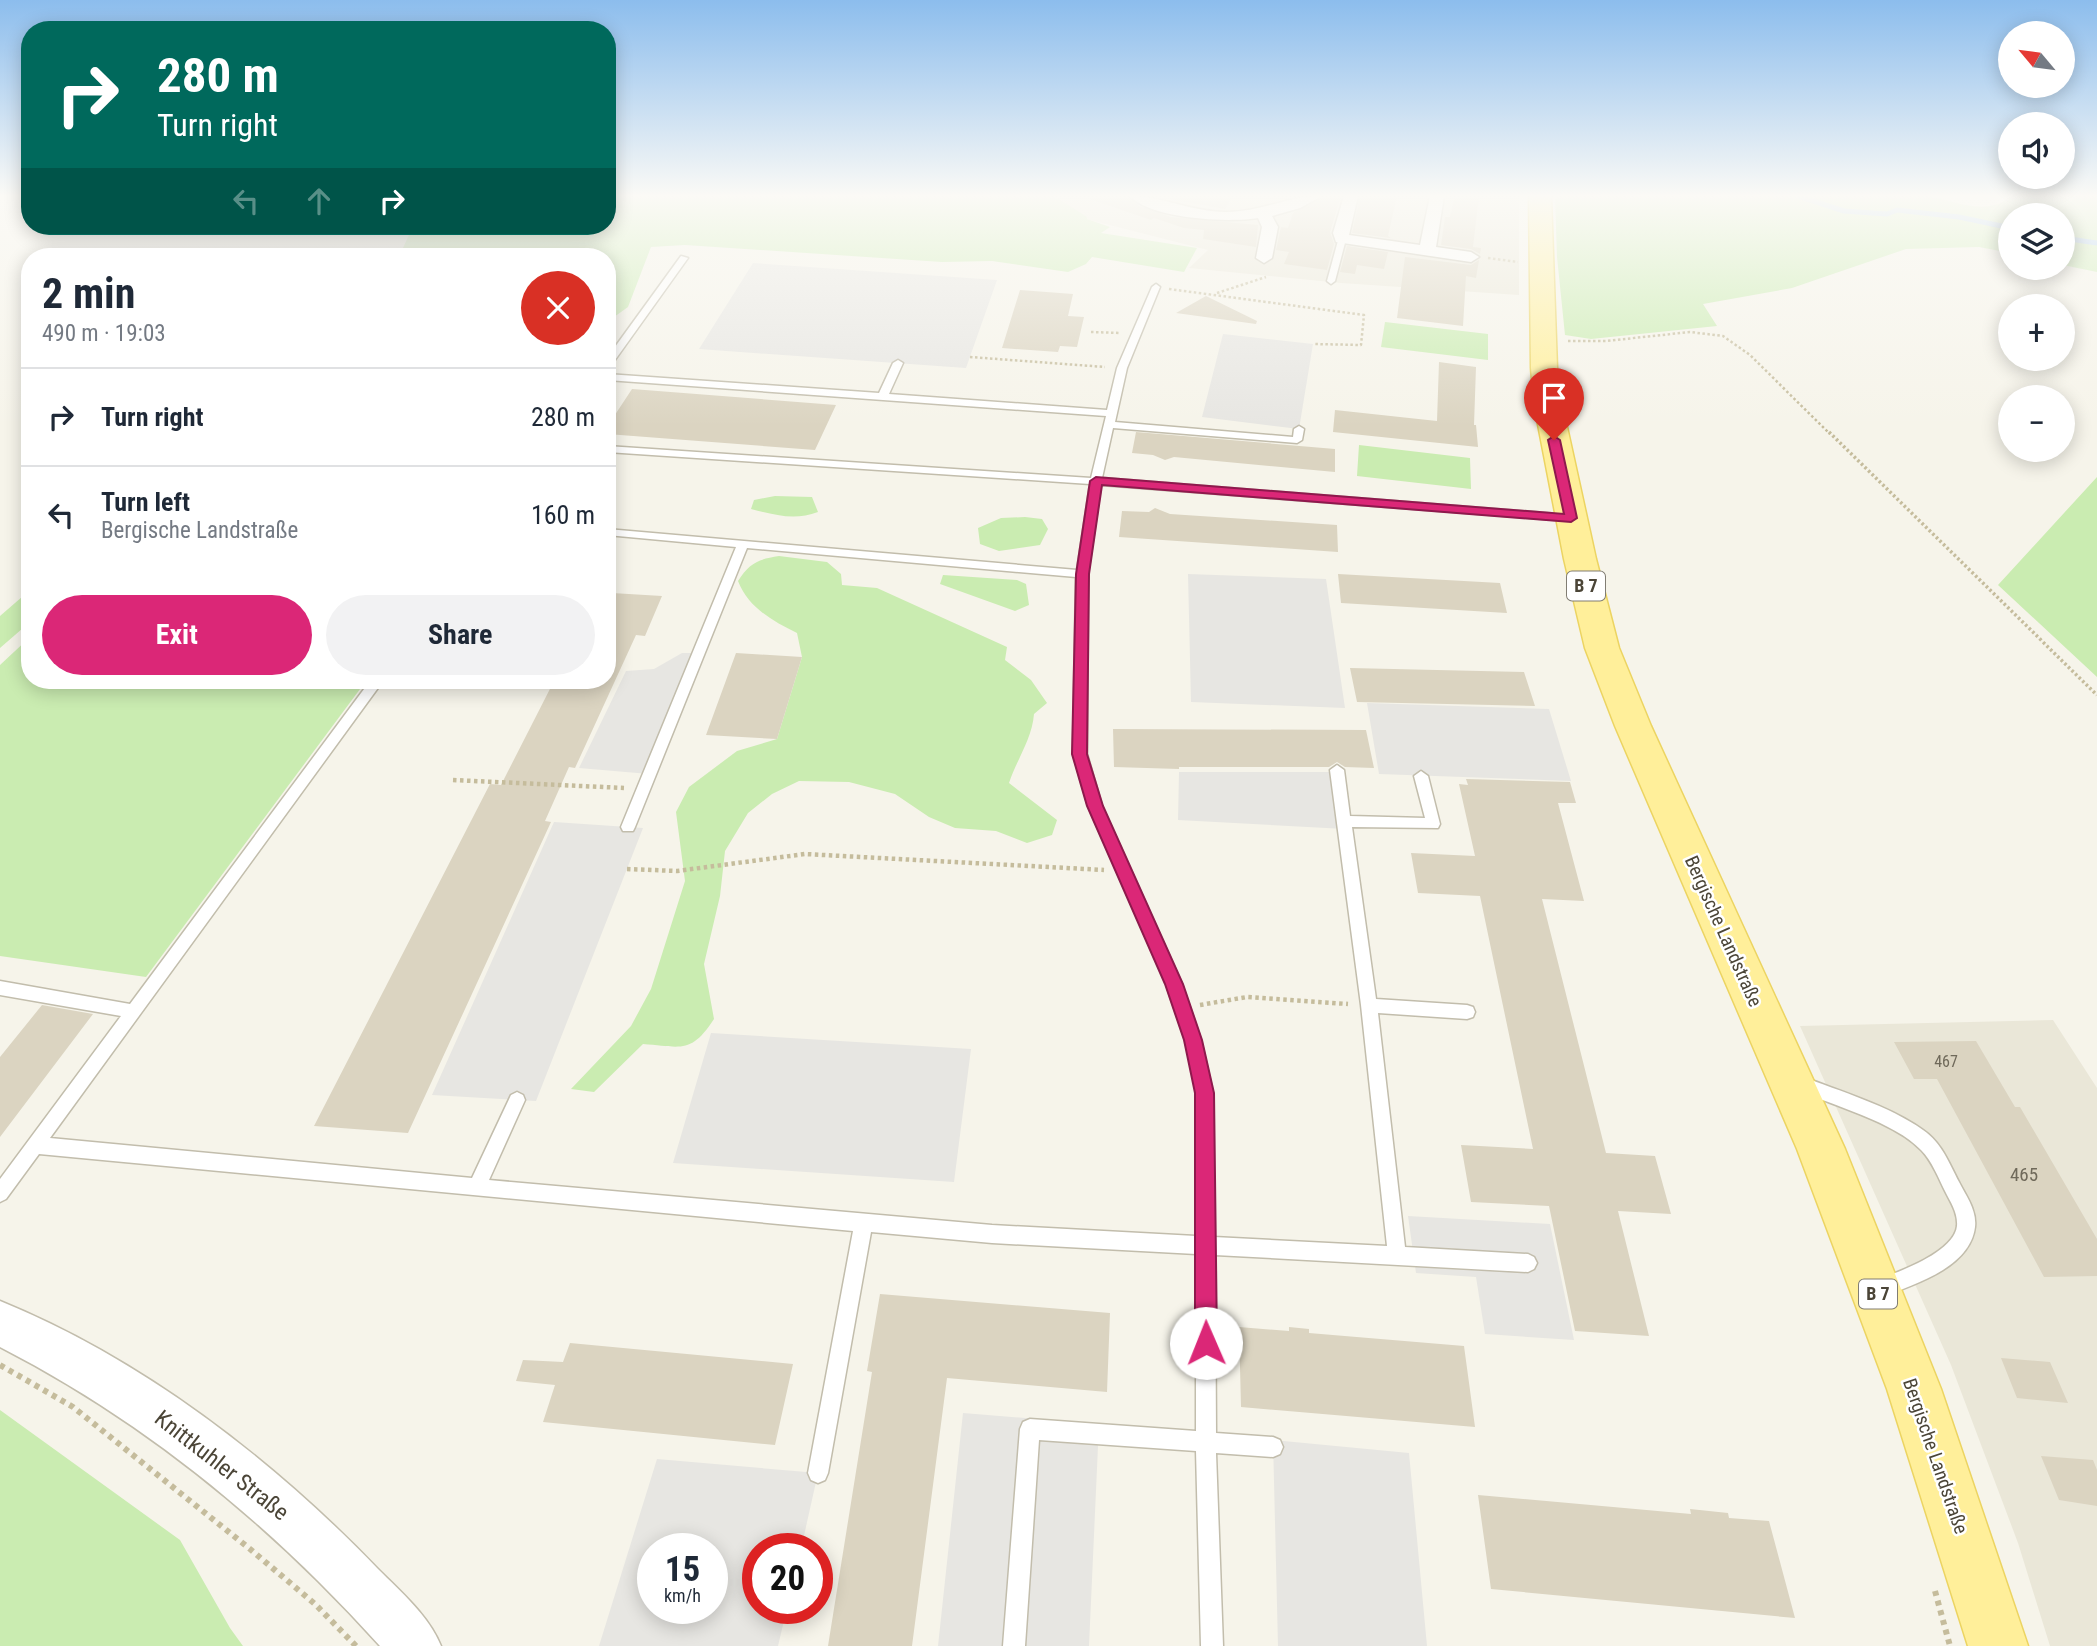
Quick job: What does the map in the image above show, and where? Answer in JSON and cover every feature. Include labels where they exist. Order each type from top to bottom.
[{"type":"main road","name":"Bergische Landstraße","points":[[1542,273],[1548,404],[1593,615],[1613,676],[1821,1149],[1876,1290],[1953,1503],[1998,1646]]},
{"type":"street","name":"Knittkuhler Straße","points":[[0,1323],[136,1398],[199,1442],[283,1511],[343,1568],[415,1646]]},
{"type":"lane","points":[[616,352],[673,273]]},
{"type":"lane","points":[[1331,281],[1333,273]]},
{"type":"lane","points":[[1156,288],[1139,334],[1122,368],[1096,481],[1082,574],[1080,754],[1095,806],[1174,984],[1193,1040],[1205,1093],[1206,1442],[1212,1646]]},
{"type":"lane","points":[[883,396],[898,363]]},
{"type":"lane","points":[[616,378],[883,396],[1297,440],[1299,429]]},
{"type":"lane","points":[[616,450],[1096,481],[1571,518]]},
{"type":"lane","points":[[616,535],[1082,574]]},
{"type":"lane","points":[[628,827],[743,544]]},
{"type":"lane","points":[[0,1193],[371,689]]},
{"type":"lane","points":[[1337,770],[1369,1005],[1397,1254]]},
{"type":"lane","points":[[1343,821],[1433,824],[1421,776]]},
{"type":"lane","points":[[0,988],[135,1012]]},
{"type":"lane","points":[[1369,1005],[1467,1012]]},
{"type":"lane","points":[[1790,1079],[1914,1133],[1935,1149],[1966,1215],[1965,1234],[1955,1250],[1921,1272],[1876,1290]]},
{"type":"lane","points":[[477,1188],[517,1100]]},
{"type":"lane","points":[[35,1145],[863,1224],[992,1234],[1205,1243],[1528,1263]]},
{"type":"lane","points":[[818,1473],[863,1224]]},
{"type":"lane","points":[[1014,1646],[1030,1429],[1273,1447]]},
{"type":"path","points":[[1213,295],[1266,277]]},
{"type":"path","points":[[1179,290],[1364,315],[1361,345],[1312,344]]},
{"type":"path","points":[[1091,332],[1139,334]]},
{"type":"path","points":[[1543,337],[1580,343],[1606,343],[1704,333],[1721,335],[1733,341],[2097,695]]},
{"type":"path","points":[[970,357],[1122,368]]},
{"type":"path","points":[[453,780],[643,789]]},
{"type":"path","points":[[627,869],[677,871],[805,854],[1122,872]]},
{"type":"path","points":[[1182,1008],[1247,997],[1369,1005]]},
{"type":"path","points":[[0,1365],[73,1407],[250,1549],[315,1604],[356,1646]]},
{"type":"shaded area","points":[[747,273],[894,273],[997,280],[966,368],[699,349]]},
{"type":"shaded area","points":[[1238,273],[1519,273],[1519,295]]},
{"type":"shaded area","points":[[1223,334],[1313,344],[1299,429],[1202,417]]},
{"type":"shaded area","points":[[1188,574],[1326,579],[1345,708],[1191,702]]},
{"type":"shaded area","points":[[682,653],[698,653],[649,774],[579,768],[626,671],[654,669]]},
{"type":"shaded area","points":[[1367,703],[1549,709],[1571,781],[1379,774]]},
{"type":"shaded area","points":[[1179,772],[1337,772],[1345,829],[1178,820]]},
{"type":"shaded area","points":[[554,822],[643,828],[536,1101],[432,1095]]},
{"type":"shaded area","points":[[2053,1020],[2097,1088],[2097,1646],[2050,1646],[2018,1543],[1951,1365],[1800,1026]]},
{"type":"shaded area","points":[[711,1033],[971,1049],[954,1182],[673,1163]]},
{"type":"shaded area","points":[[1408,1216],[1550,1224],[1574,1340],[1485,1334],[1476,1277],[1416,1273]]},
{"type":"shaded area","points":[[963,1413],[1099,1424],[1089,1646],[938,1646]]},
{"type":"shaded area","points":[[1273,1440],[1409,1453],[1427,1646],[1278,1646]]},
{"type":"shaded area","points":[[657,1459],[818,1473],[805,1533],[742,1533],[742,1624],[783,1624],[778,1646],[599,1646]]},
{"type":"green space","points":[[616,273],[641,273],[628,307],[616,316]]},
{"type":"green space","points":[[1559,273],[1836,273],[1792,288],[1703,304],[1717,326],[1591,339],[1565,335]]},
{"type":"green space","points":[[1385,322],[1488,334],[1488,360],[1381,347]]},
{"type":"green space","points":[[1359,445],[1470,458],[1471,489],[1357,476]]},
{"type":"green space","points":[[2097,477],[2097,677],[1998,585]]},
{"type":"green space","points":[[775,496],[812,497],[818,512],[793,517],[751,509],[754,500]]},
{"type":"green space","points":[[1001,518],[1042,519],[1048,529],[1040,545],[999,551],[980,544],[978,528]]},
{"type":"green space","points":[[779,556],[827,562],[841,574],[842,585],[877,588],[1007,647],[1005,660],[1031,680],[1047,703],[1034,714],[1027,740],[1009,783],[1057,820],[1052,835],[1027,843],[996,831],[955,828],[929,817],[895,794],[849,782],[799,781],[772,794],[748,813],[725,851],[720,896],[704,964],[714,1019],[699,1038],[684,1046],[643,1044],[594,1092],[571,1089],[631,1026],[651,989],[685,881],[676,812],[689,787],[737,751],[777,739],[802,657],[797,633],[754,606],[738,581],[755,563]]},
{"type":"green space","points":[[943,575],[1017,580],[1026,584],[1029,605],[1015,611],[940,584]]},
{"type":"green space","points":[[21,598],[21,630],[0,648],[0,616]]},
{"type":"green space","points":[[21,645],[21,689],[360,689],[146,977],[0,956],[0,665]]},
{"type":"green space","points":[[0,1410],[180,1540],[243,1646],[0,1646]]},
{"type":"building","points":[[1403,273],[1477,273],[1476,278],[1466,276],[1463,326],[1397,318]]},
{"type":"building","points":[[1020,290],[1073,294],[1068,316],[1084,317],[1077,347],[1060,346],[1058,352],[1002,348]]},
{"type":"building","points":[[1206,296],[1257,321],[1256,324],[1176,313]]},
{"type":"building","points":[[1439,362],[1476,367],[1474,425],[1478,447],[1333,432],[1335,410],[1437,421]]},
{"type":"building","points":[[632,389],[836,405],[815,450],[616,435],[616,413]]},
{"type":"building","points":[[1136,432],[1335,449],[1335,472],[1174,457],[1165,460],[1153,455],[1132,453]]},
{"type":"building","points":[[1155,508],[1170,514],[1337,525],[1338,552],[1119,537],[1122,511],[1149,512]]},
{"type":"building","points":[[1338,574],[1500,583],[1507,613],[1341,603]]},
{"type":"building","points":[[616,593],[662,596],[645,636],[636,635],[616,679]]},
{"type":"building","points":[[736,653],[802,657],[777,739],[706,735]]},
{"type":"building","points":[[1350,668],[1524,672],[1535,706],[1357,702]]},
{"type":"building","points":[[550,689],[611,689],[575,768],[569,767],[545,821],[551,822],[408,1133],[314,1126],[490,784],[501,785]]},
{"type":"building","points":[[1113,729],[1366,730],[1374,768],[1345,767],[1337,762],[1329,767],[1114,767]]},
{"type":"building","points":[[1466,779],[1570,782],[1576,803],[1558,803],[1584,901],[1542,899],[1606,1153],[1655,1156],[1671,1214],[1618,1211],[1649,1336],[1575,1331],[1549,1206],[1471,1202],[1461,1145],[1533,1149],[1480,896],[1418,893],[1411,853],[1475,856],[1459,784],[1468,785]]},
{"type":"building","points":[[42,1005],[93,1014],[0,1137],[0,1057]]},
{"type":"building","points":[[1976,1041],[2015,1107],[2020,1107],[2097,1239],[2097,1276],[2044,1277],[1937,1079],[1914,1079],[1894,1042]]},
{"type":"building","points":[[880,1294],[1110,1313],[1107,1392],[947,1378],[912,1646],[828,1646],[872,1372],[867,1371]]},
{"type":"building","points":[[1239,1327],[1289,1331],[1289,1327],[1309,1329],[1309,1333],[1464,1346],[1475,1427],[1241,1407]]},
{"type":"building","points":[[570,1343],[793,1364],[775,1445],[543,1422],[555,1385],[516,1381],[523,1360],[563,1362]]},
{"type":"building","points":[[2001,1358],[2050,1362],[2068,1403],[2017,1398]]},
{"type":"building","points":[[2041,1456],[2093,1460],[2097,1470],[2097,1506],[2059,1500]]},
{"type":"building","points":[[1478,1495],[1691,1514],[1690,1509],[1728,1513],[1729,1518],[1769,1521],[1795,1618],[1491,1589]]},
{"type":"route","points":[[1206,1343],[1205,1093],[1193,1040],[1174,984],[1095,806],[1080,754],[1082,574],[1096,481],[1484,509],[1571,518],[1554,440]]}]
